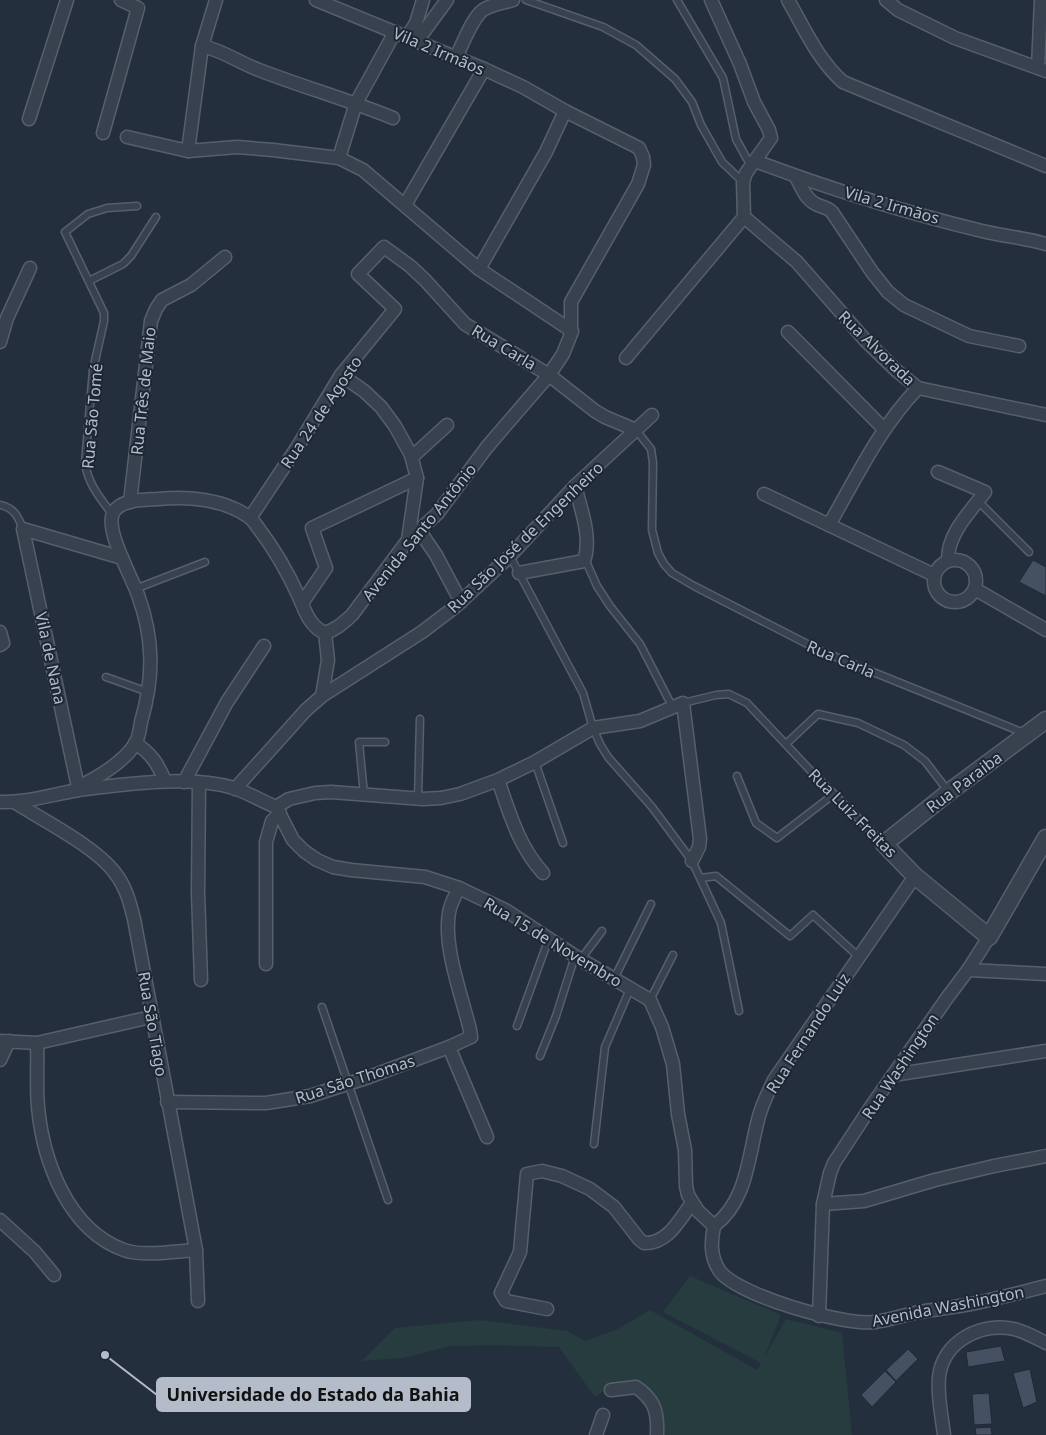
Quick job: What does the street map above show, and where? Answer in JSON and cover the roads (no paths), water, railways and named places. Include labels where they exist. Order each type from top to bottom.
[{"type":"street","points":[[29,119],[68,0]]},
{"type":"street","points":[[103,133],[138,8],[121,0]]},
{"type":"street","points":[[188,151],[202,46],[216,0]]},
{"type":"street","name":"Vila 2 Irmãos","points":[[316,0],[484,69],[523,87],[639,148],[643,156],[644,165],[638,184],[624,211],[580,283],[571,302],[572,331]]},
{"type":"street","points":[[339,158],[356,103],[416,24],[423,0]]},
{"type":"street","points":[[406,37],[447,0]]},
{"type":"street","points":[[456,57],[476,18],[482,11],[513,0]]},
{"type":"street","points":[[626,358],[744,217],[743,182],[746,173],[751,160],[771,138],[771,134],[754,102],[740,64],[711,0]]},
{"type":"street","points":[[788,0],[816,50],[833,73],[843,82],[1046,166]]},
{"type":"street","points":[[886,0],[898,10],[955,38],[1042,70],[1040,0]]},
{"type":"street","points":[[202,46],[279,78],[356,103],[393,118]]},
{"type":"street","points":[[405,205],[484,69]]},
{"type":"street","points":[[480,269],[546,152],[563,109]]},
{"type":"street","points":[[127,137],[188,151],[236,147],[339,158],[363,170],[480,269],[572,331]]},
{"type":"street","name":"Vila 2 Irmãos","points":[[751,160],[796,177],[922,214],[983,231],[1046,244]]},
{"type":"street","points":[[796,177],[808,198],[815,204],[832,212],[872,272],[888,292],[904,306],[970,336],[1019,346]]},
{"type":"street","name":"Rua Alvorada","points":[[744,217],[797,262],[866,341],[896,371],[918,388],[1046,416]]},
{"type":"street","name":"Rua 24 de Agosto","points":[[250,518],[342,375],[395,309],[358,274],[384,247]]},
{"type":"street","name":"Rua Carla","points":[[384,247],[415,271],[465,324],[549,375],[595,411],[636,430]]},
{"type":"street","name":"Rua Três de Maio","points":[[130,502],[151,321],[162,300],[191,285],[225,257]]},
{"type":"street","points":[[0,342],[4,318],[30,268]]},
{"type":"street","name":"Avenida Santo Antônio","points":[[325,632],[342,624],[352,614],[408,540],[437,514],[487,446],[549,375],[563,354],[572,331]]},
{"type":"street","points":[[788,332],[884,429]]},
{"type":"street","points":[[342,375],[382,407],[412,457],[416,478],[408,540]]},
{"type":"street","points":[[829,526],[884,429],[918,388]]},
{"type":"street","name":"Rua São José de Engenheiro","points":[[235,789],[306,710],[322,696],[422,632],[461,602],[510,556],[575,486],[652,415]]},
{"type":"street","points":[[412,457],[447,425]]},
{"type":"street","points":[[938,472],[981,496],[952,537],[949,545],[948,560]]},
{"type":"street","points":[[302,604],[326,568],[312,528],[416,478]]},
{"type":"street","points":[[519,573],[580,563],[585,559],[585,533],[575,486]]},
{"type":"street","points":[[764,494],[934,575]]},
{"type":"street","points":[[79,788],[115,764],[135,743],[148,692],[151,651],[147,624],[136,589],[113,534],[112,514],[118,506],[130,502],[181,498],[204,500],[229,507],[250,518],[274,548],[314,625],[319,630],[325,632],[328,660],[322,696]]},
{"type":"street","points":[[23,529],[122,558]]},
{"type":"street","name":"Vila de Nana","points":[[23,529],[79,788]]},
{"type":"street","points":[[419,530],[436,555],[461,602]]},
{"type":"street","points":[[948,560],[962,561],[973,569],[976,582],[974,589],[972,594],[962,601],[950,602],[940,597],[936,592],[933,581],[934,575],[937,568],[948,560]]},
{"type":"street","points":[[974,589],[1046,630]]},
{"type":"street","points":[[184,782],[227,702],[264,646]]},
{"type":"street","points":[[266,964],[266,842],[272,821],[278,810],[289,799],[315,793],[330,792],[418,799],[451,796],[498,780],[535,762],[593,728],[640,721],[678,705],[700,839],[697,853],[692,861]]},
{"type":"street","name":"Rua Paraiba","points":[[884,844],[949,792],[1046,720]]},
{"type":"street","points":[[135,743],[146,750],[155,760],[165,781]]},
{"type":"street","points":[[498,780],[522,844],[531,859],[543,873]]},
{"type":"street","points":[[0,802],[14,802],[79,788],[165,781],[199,782],[235,789],[278,810]]},
{"type":"street","points":[[199,782],[198,893],[201,980]]},
{"type":"street","name":"Rua São Tiago","points":[[14,802],[67,834],[100,858],[115,873],[127,892],[134,919],[196,1250],[198,1301]]},
{"type":"street","name":"Rua 15 de Novembro","points":[[278,810],[290,834],[304,851],[317,860],[333,867],[425,877],[459,888],[507,911],[578,958],[650,1000]]},
{"type":"street","name":"Rua Washington","points":[[819,1316],[824,1204],[830,1173],[834,1163],[893,1075],[968,970],[1046,838]]},
{"type":"street","name":"Rua Luiz Freitas","points":[[884,844],[915,876],[989,937]]},
{"type":"street","name":"Rua Fernando Luiz","points":[[714,1226],[722,1220],[737,1201],[758,1118],[774,1080],[915,876]]},
{"type":"street","name":"Rua São Thomas","points":[[167,1102],[266,1103],[310,1096],[449,1047],[471,1037],[449,947],[449,913],[452,901],[459,888]]},
{"type":"street","points":[[968,970],[1046,974]]},
{"type":"street","points":[[650,1000],[662,1027],[673,1064],[678,1114],[685,1150],[686,1186],[692,1203],[714,1226]]},
{"type":"street","points":[[0,1060],[5,1041],[37,1042],[151,1017]]},
{"type":"street","points":[[37,1042],[38,1106],[42,1137],[51,1166],[73,1210],[107,1242],[124,1250],[138,1253],[196,1250]]},
{"type":"street","points":[[449,1047],[487,1137]]},
{"type":"street","points":[[893,1075],[1046,1051]]},
{"type":"street","points":[[824,1204],[864,1201],[935,1180],[1046,1156]]},
{"type":"street","points":[[547,1309],[506,1301],[501,1293],[520,1252],[527,1174],[542,1171],[562,1176],[590,1189],[614,1207],[644,1243],[659,1241],[667,1236],[692,1203]]},
{"type":"street","points":[[0,1220],[34,1252],[54,1275]]},
{"type":"street","name":"Avenida Washington","points":[[714,1226],[712,1238],[713,1259],[720,1271],[730,1280],[748,1290],[819,1316],[852,1322],[874,1322],[976,1303],[1046,1286]]},
{"type":"street","points":[[944,1435],[939,1377],[943,1363],[950,1350],[959,1340],[984,1329],[999,1327],[1022,1332],[1046,1343]]},
{"type":"street","points":[[611,1390],[636,1387],[648,1396],[653,1404],[658,1422],[657,1435]]},
{"type":"street","points":[[596,1435],[603,1414]]},
{"type":"lane","points":[[526,0],[603,27],[644,51],[675,79],[692,102],[701,125],[722,162],[743,182]]},
{"type":"lane","points":[[677,0],[723,78],[736,139],[751,160]]},
{"type":"lane","name":"Rua São Tomé","points":[[112,514],[92,487],[87,477],[84,463],[93,370],[104,321],[100,303],[65,232],[88,214],[107,208],[137,206]]},
{"type":"lane","points":[[89,281],[123,264],[132,256],[156,217]]},
{"type":"lane","name":"Rua Carla","points":[[636,430],[651,449],[653,463],[652,530],[658,554],[672,573],[821,651],[1027,735]]},
{"type":"lane","points":[[981,496],[1029,552]]},
{"type":"lane","points":[[0,505],[14,511],[23,529]]},
{"type":"lane","points":[[510,556],[583,693],[593,728],[600,744],[608,757],[636,788],[692,861],[701,878],[721,923],[739,1011]]},
{"type":"lane","points":[[585,559],[597,586],[640,644],[678,705]]},
{"type":"lane","points":[[136,589],[205,562]]},
{"type":"lane","points":[[106,678],[148,692]]},
{"type":"lane","name":"Rua Luiz Freitas","points":[[678,705],[716,695],[729,694],[747,703],[884,844]]},
{"type":"lane","points":[[786,744],[818,714],[858,723],[880,732],[911,751],[925,762],[949,792]]},
{"type":"lane","points":[[418,799],[420,719]]},
{"type":"lane","points":[[364,795],[359,742],[385,742]]},
{"type":"lane","points":[[535,762],[563,843]]},
{"type":"lane","points":[[737,776],[756,823],[777,838],[834,794]]},
{"type":"lane","points":[[701,878],[716,876],[790,936],[813,915],[859,957]]},
{"type":"lane","points":[[614,979],[650,904]]},
{"type":"lane","points":[[540,1056],[578,958],[602,931]]},
{"type":"lane","points":[[517,1026],[549,938]]},
{"type":"lane","points":[[650,1000],[673,954]]},
{"type":"lane","points":[[594,1144],[605,1047],[630,989]]},
{"type":"lane","points":[[322,1007],[388,1200]]},
{"type":"place","name":"Universidade do Estado da Bahia","points":[[105,1355]]}]
